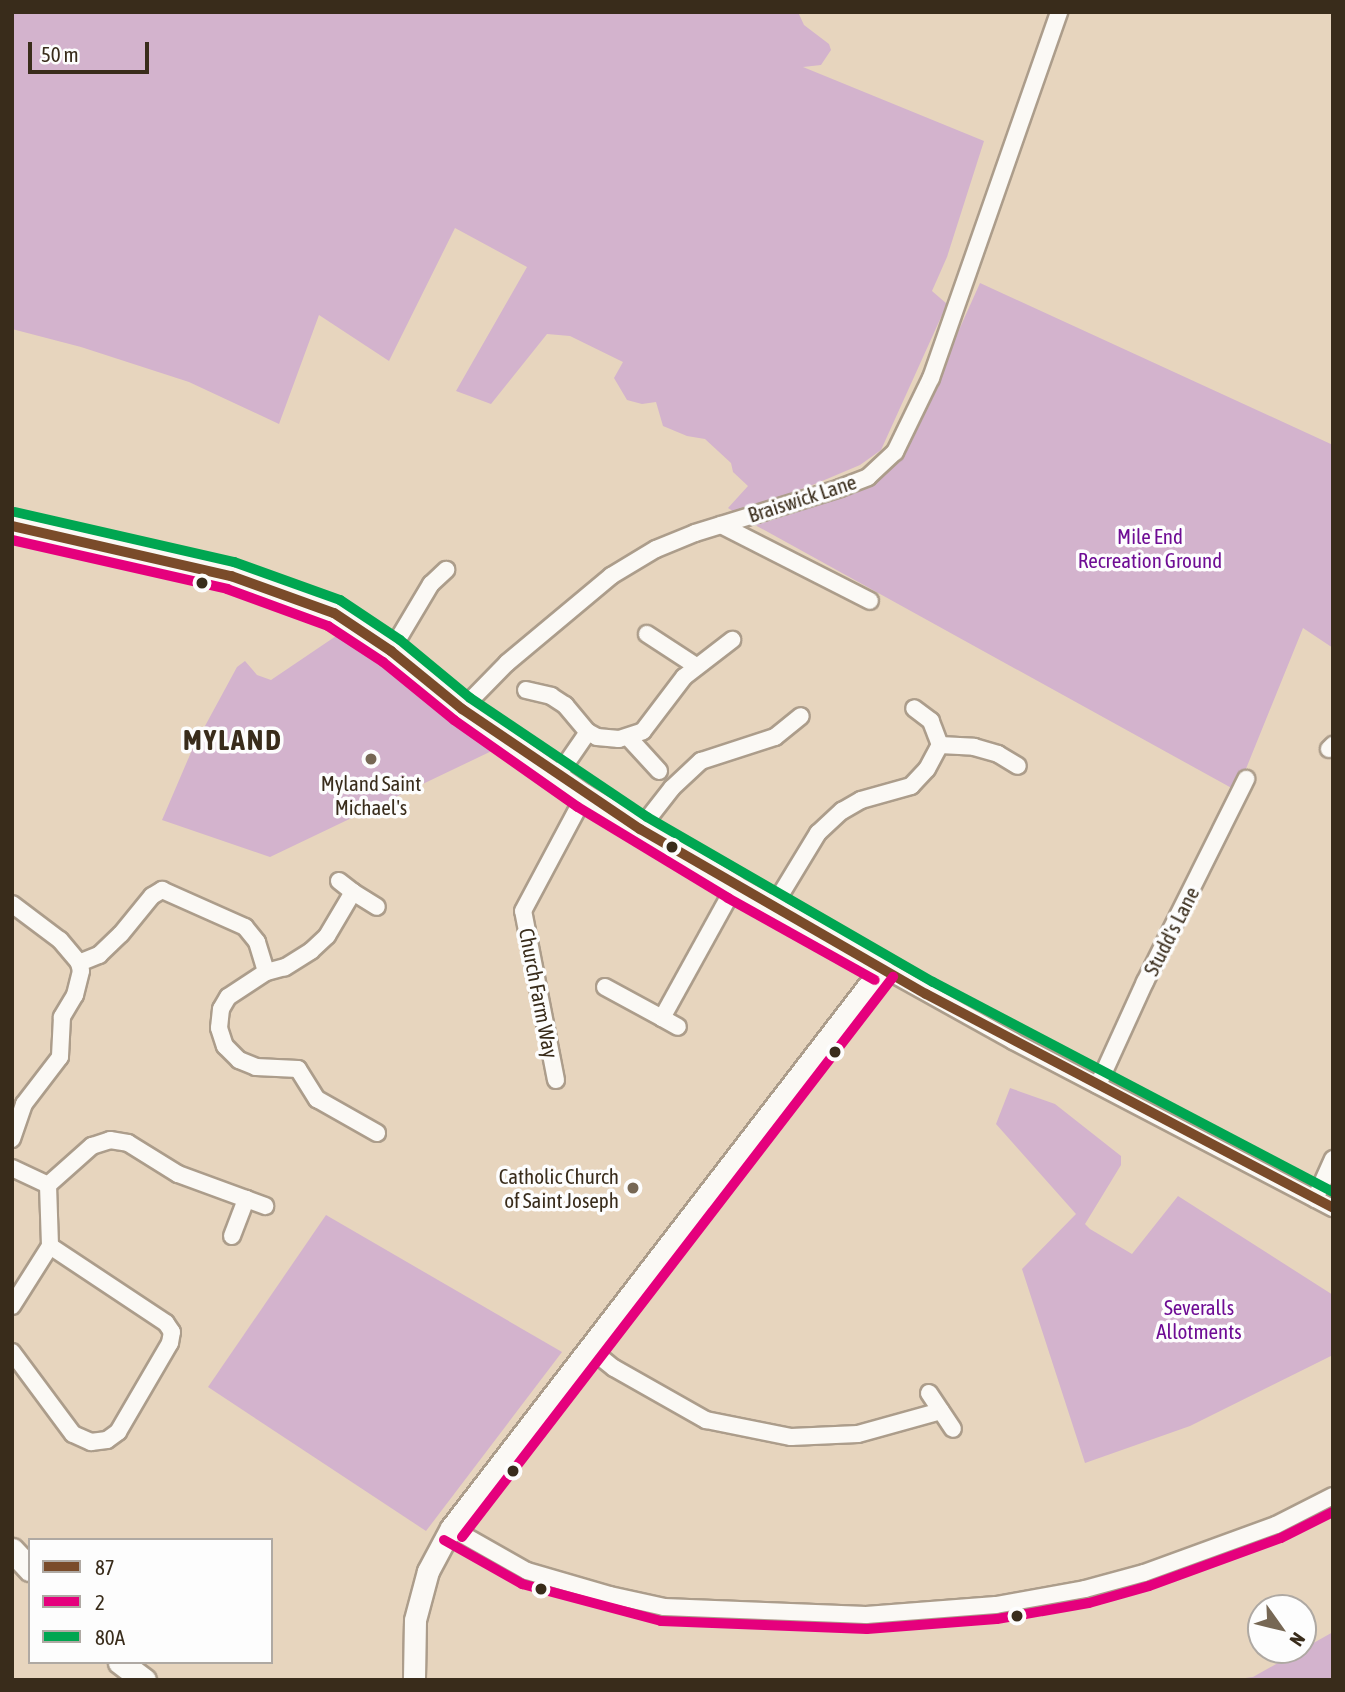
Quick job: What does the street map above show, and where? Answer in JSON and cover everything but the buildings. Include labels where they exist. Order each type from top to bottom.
[{"type":"main road","points":[[12,1550],[28,1567]]},
{"type":"main road","points":[[123,1664],[144,1680]]},
{"type":"street","name":"Braiswick Lane","points":[[462,709],[507,663],[611,576],[656,549],[868,477],[895,452],[931,378],[1059,12]]},
{"type":"street","points":[[722,525],[870,601]]},
{"type":"street","points":[[12,526],[218,573],[272,588],[334,613],[391,651],[462,709],[640,830],[882,968],[1333,1208]]},
{"type":"street","points":[[391,651],[431,584],[446,570]]},
{"type":"street","points":[[647,634],[696,666]]},
{"type":"street","points":[[526,690],[551,696],[565,705],[588,732],[597,737],[628,737],[643,731],[667,695],[696,666],[705,664],[732,640]]},
{"type":"street","points":[[773,907],[818,833],[842,811],[861,800],[911,786],[927,769],[940,745],[931,721],[914,708]]},
{"type":"street","points":[[640,830],[672,789],[701,761],[775,737],[801,716]]},
{"type":"street","points":[[559,774],[588,732]]},
{"type":"street","points":[[628,737],[659,771]]},
{"type":"street","points":[[940,745],[974,747],[998,754],[1018,766]]},
{"type":"street","name":"Studd's Lane","points":[[1098,1084],[1145,982],[1246,779]]},
{"type":"street","name":"Church Farm Way","points":[[556,1080],[523,911],[586,795]]},
{"type":"street","points":[[339,881],[377,908]]},
{"type":"street","points":[[662,1018],[735,886]]},
{"type":"street","points":[[79,963],[99,955],[121,934],[152,896],[162,890],[245,927],[257,942],[266,972]]},
{"type":"street","points":[[353,892],[327,936],[311,951],[285,967],[266,972],[228,997],[221,1009],[219,1028],[225,1046],[239,1060],[256,1067],[298,1069],[317,1099],[377,1133]]},
{"type":"street","points":[[12,904],[60,940],[79,963],[81,971],[75,995],[62,1017],[60,1057],[24,1104],[12,1139]]},
{"type":"street","points":[[414,1680],[418,1608],[428,1571],[451,1528],[882,968]]},
{"type":"street","points":[[605,987],[678,1027]]},
{"type":"street","points":[[48,1185],[92,1146],[110,1140],[128,1143],[178,1174],[265,1206]]},
{"type":"street","points":[[1315,1199],[1333,1159]]},
{"type":"street","points":[[12,1168],[48,1185]]},
{"type":"street","points":[[12,1306],[50,1246],[48,1185]]},
{"type":"street","points":[[232,1236],[246,1199]]},
{"type":"street","points":[[12,1352],[74,1434],[92,1442],[107,1440],[118,1432],[170,1343],[172,1332],[166,1323],[50,1246]]},
{"type":"street","points":[[589,1348],[614,1368],[706,1420],[792,1437],[858,1434],[941,1411]]},
{"type":"street","points":[[929,1393],[953,1429]]},
{"type":"street","points":[[451,1528],[527,1571],[664,1607],[765,1614],[866,1615],[996,1605],[1097,1586],[1144,1573],[1276,1525],[1333,1496]]},
{"type":"green space","points":[[12,12],[798,12],[804,25],[829,44],[831,50],[821,65],[803,67],[984,141],[947,257],[932,291],[947,304],[881,450],[860,465],[736,513],[728,508],[748,486],[733,472],[731,463],[705,439],[687,436],[663,426],[656,402],[642,404],[627,400],[614,378],[623,362],[570,336],[547,334],[491,404],[456,391],[527,267],[455,228],[389,361],[319,315],[279,424],[189,382],[81,347],[12,329]]},
{"type":"green space","name":"Mile End Recreation Ground","points":[[980,283],[1333,445],[1333,648],[1303,628],[1237,791],[755,525],[853,493],[884,475],[903,455]]},
{"type":"green space","points":[[342,632],[408,687],[498,748],[270,857],[162,820],[192,750],[237,667],[245,661],[257,675],[271,680]]},
{"type":"green space","name":"Severalls Allotments","points":[[1010,1088],[1055,1104],[1121,1156],[1121,1165],[1085,1224],[1090,1229],[1132,1254],[1178,1196],[1333,1295],[1333,1355],[1190,1426],[1085,1463],[1022,1269],[1076,1214],[996,1124]]},
{"type":"green space","points":[[326,1215],[562,1352],[426,1531],[208,1387]]},
{"type":"green space","points":[[1333,1632],[1333,1679],[1230,1680],[1253,1677],[1276,1664],[1317,1664],[1317,1641]]},
{"type":"transit line","name":"80A","points":[[15,512],[234,562],[340,600],[400,640],[470,698],[647,817],[933,982],[1333,1192]]},
{"type":"transit line","name":"87","points":[[12,526],[231,576],[334,613],[391,651],[462,709],[640,829],[926,994],[1333,1208]]},
{"type":"transit line","name":"2","points":[[12,540],[227,589],[328,626],[383,662],[454,720],[578,807],[728,898],[875,980]]},
{"type":"transit line","name":"2","points":[[462,1537],[893,977]]},
{"type":"transit line","name":"2","points":[[444,1540],[522,1584],[661,1621],[867,1629],[997,1619],[1089,1603],[1149,1586],[1281,1538],[1333,1512]]},
{"type":"place","name":"Myland Saint Michael's","points":[[371,759]]},
{"type":"place","name":"Catholic Church of Saint Joseph","points":[[633,1188]]},
{"type":"district","name":"MYLAND","points":[[233,740]]}]
